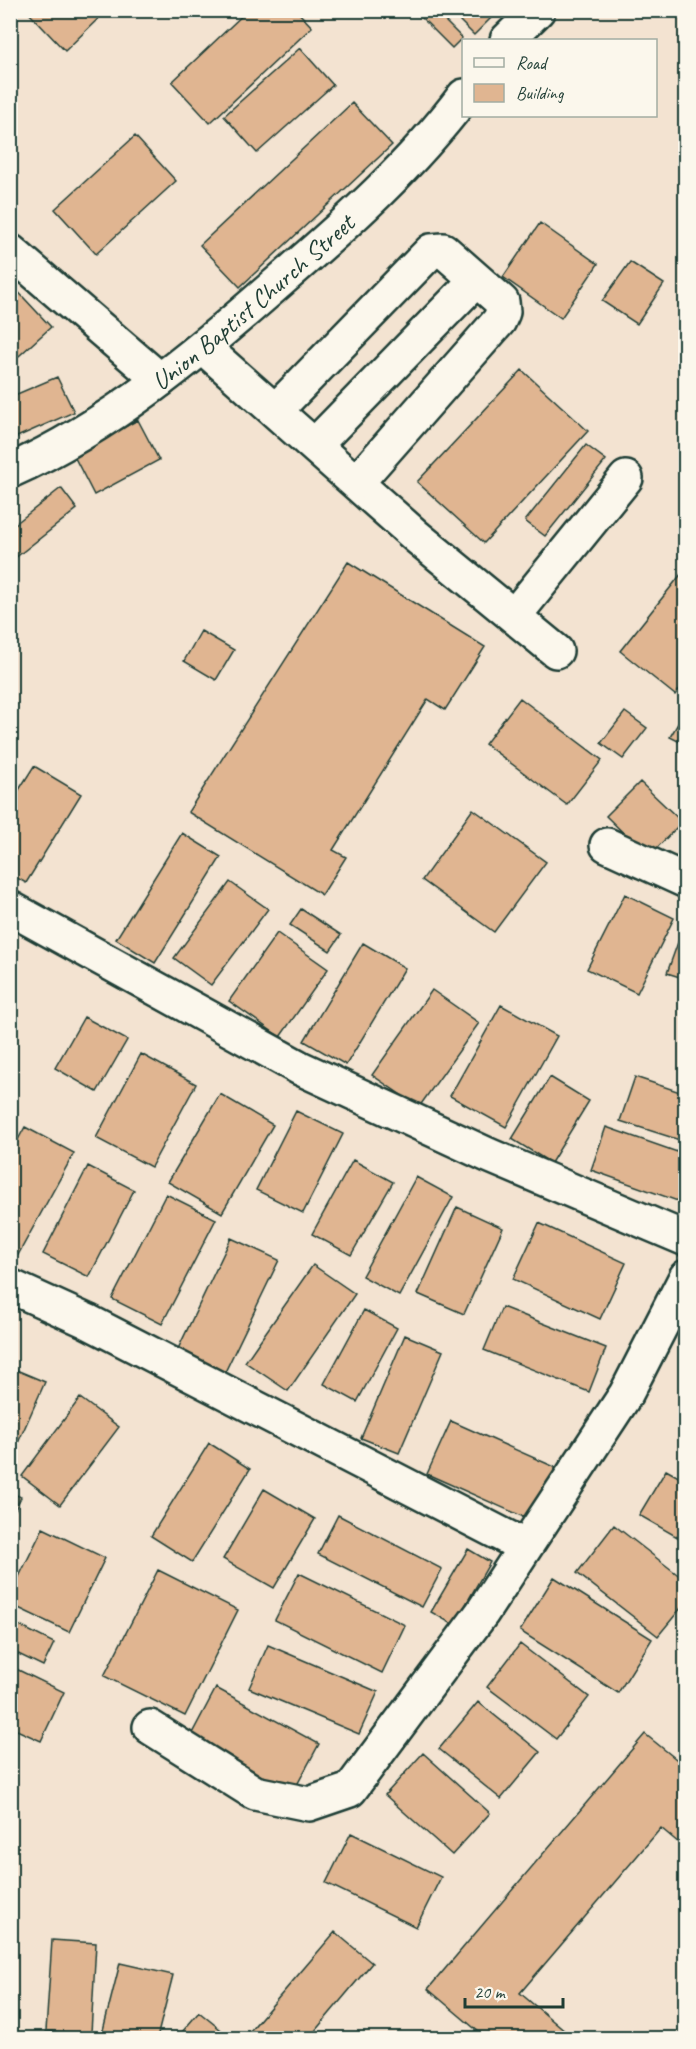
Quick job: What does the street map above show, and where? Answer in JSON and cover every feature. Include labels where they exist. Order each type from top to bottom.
[{"type":"street","points":[[508,39],[538,10]]},
{"type":"street","name":"Union Baptist Church Street","points":[[10,471],[45,456],[204,348],[352,219],[435,135],[462,99]]},
{"type":"street","points":[[276,410],[431,251],[443,250],[502,303],[503,312],[499,321],[357,482]]},
{"type":"street","points":[[10,251],[160,380]]},
{"type":"street","points":[[315,445],[476,280]]},
{"type":"street","points":[[204,348],[417,537],[556,651]]},
{"type":"street","points":[[514,616],[626,478]]},
{"type":"street","points":[[607,845],[686,881]]},
{"type":"street","points":[[10,908],[300,1068],[488,1155],[686,1239]]},
{"type":"street","points":[[150,1727],[255,1793],[309,1804],[350,1790],[482,1613],[626,1394],[686,1276]]},
{"type":"street","points":[[10,1286],[87,1322],[524,1546]]},
{"type":"building","points":[[26,10],[107,10],[65,51]]},
{"type":"building","points":[[248,10],[296,10],[312,27],[210,123],[172,82]]},
{"type":"building","points":[[414,10],[434,10],[462,38],[452,48]]},
{"type":"building","points":[[449,10],[495,10],[497,12],[474,35]]},
{"type":"building","points":[[300,48],[333,85],[257,153],[224,116]]},
{"type":"building","points":[[352,103],[392,145],[240,287],[200,245]]},
{"type":"building","points":[[135,136],[176,181],[96,254],[55,209]]},
{"type":"building","points":[[540,223],[598,264],[561,318],[503,277]]},
{"type":"building","points":[[630,262],[664,284],[637,324],[602,301]]},
{"type":"building","points":[[10,283],[51,327],[10,364]]},
{"type":"building","points":[[522,370],[588,431],[484,543],[417,482]]},
{"type":"building","points":[[57,377],[74,412],[10,440],[10,397]]},
{"type":"building","points":[[138,420],[159,460],[94,495],[73,454]]},
{"type":"building","points":[[586,445],[606,460],[545,536],[525,521]]},
{"type":"building","points":[[61,488],[77,509],[10,562],[10,528]]},
{"type":"building","points":[[348,562],[485,647],[445,710],[428,699],[333,850],[346,857],[322,895],[188,812]]},
{"type":"building","points":[[686,568],[686,681],[675,695],[620,651]]},
{"type":"building","points":[[201,631],[234,650],[216,680],[184,661]]},
{"type":"building","points":[[520,698],[602,760],[567,805],[485,744]]},
{"type":"building","points":[[686,710],[686,745],[670,737]]},
{"type":"building","points":[[625,712],[647,728],[623,759],[601,743]]},
{"type":"building","points":[[34,766],[81,794],[26,883],[10,874],[10,804]]},
{"type":"building","points":[[640,782],[682,822],[648,857],[606,816]]},
{"type":"building","points":[[473,809],[546,862],[494,932],[422,880]]},
{"type":"building","points":[[182,833],[221,857],[155,963],[116,939]]},
{"type":"building","points":[[230,882],[268,909],[211,985],[174,958]]},
{"type":"building","points":[[625,894],[674,918],[637,993],[587,969]]},
{"type":"building","points":[[301,909],[341,935],[330,951],[290,925]]},
{"type":"building","points":[[686,920],[686,979],[667,973]]},
{"type":"building","points":[[277,933],[328,969],[280,1037],[229,1001]]},
{"type":"building","points":[[363,943],[405,968],[346,1065],[304,1041]]},
{"type":"building","points":[[432,990],[479,1023],[419,1107],[372,1075]]},
{"type":"building","points":[[501,1005],[557,1036],[506,1127],[450,1096]]},
{"type":"building","points":[[84,1017],[127,1040],[97,1092],[55,1068]]},
{"type":"building","points":[[141,1054],[196,1084],[151,1167],[96,1138]]},
{"type":"building","points":[[550,1077],[589,1101],[551,1163],[512,1139]]},
{"type":"building","points":[[635,1077],[686,1094],[686,1142],[620,1121]]},
{"type":"building","points":[[220,1094],[273,1125],[222,1213],[168,1182]]},
{"type":"building","points":[[296,1111],[343,1134],[303,1213],[256,1190]]},
{"type":"building","points":[[25,1127],[74,1153],[18,1255],[10,1251],[10,1154]]},
{"type":"building","points":[[606,1127],[686,1155],[686,1204],[591,1170]]},
{"type":"building","points":[[353,1160],[393,1182],[351,1255],[312,1234]]},
{"type":"building","points":[[88,1166],[134,1190],[89,1277],[43,1254]]},
{"type":"building","points":[[416,1177],[453,1197],[399,1296],[362,1276]]},
{"type":"building","points":[[166,1194],[216,1219],[162,1324],[112,1299]]},
{"type":"building","points":[[457,1207],[503,1228],[464,1314],[418,1294]]},
{"type":"building","points":[[539,1223],[626,1263],[600,1319],[513,1279]]},
{"type":"building","points":[[231,1238],[279,1260],[225,1372],[178,1349]]},
{"type":"building","points":[[313,1265],[355,1294],[288,1391],[245,1362]]},
{"type":"building","points":[[502,1307],[606,1348],[589,1392],[484,1350]]},
{"type":"building","points":[[364,1310],[397,1328],[357,1402],[324,1384]]},
{"type":"building","points":[[405,1335],[443,1351],[399,1453],[361,1438]]},
{"type":"building","points":[[14,1369],[45,1382],[10,1461],[10,1376]]},
{"type":"building","points":[[80,1398],[119,1427],[60,1505],[22,1476]]},
{"type":"building","points":[[451,1421],[559,1469],[535,1522],[427,1474]]},
{"type":"building","points":[[209,1443],[250,1469],[192,1562],[151,1536]]},
{"type":"building","points":[[666,1470],[686,1481],[686,1542],[639,1515]]},
{"type":"building","points":[[264,1489],[315,1519],[274,1588],[223,1559]]},
{"type":"building","points":[[10,1492],[21,1497],[10,1520]]},
{"type":"building","points":[[338,1515],[442,1569],[422,1607],[318,1554]]},
{"type":"building","points":[[614,1525],[686,1581],[686,1602],[658,1636],[577,1573]]},
{"type":"building","points":[[43,1528],[105,1558],[69,1632],[10,1604],[10,1595]]},
{"type":"building","points":[[468,1549],[490,1562],[454,1625],[431,1612]]},
{"type":"building","points":[[158,1570],[238,1610],[185,1716],[104,1676]]},
{"type":"building","points":[[299,1573],[405,1625],[382,1673],[275,1620]]},
{"type":"building","points":[[554,1577],[652,1639],[618,1693],[520,1631]]},
{"type":"building","points":[[10,1621],[54,1643],[43,1666],[10,1650]]},
{"type":"building","points":[[520,1644],[589,1697],[556,1739],[487,1687]]},
{"type":"building","points":[[268,1645],[378,1692],[359,1734],[249,1688]]},
{"type":"building","points":[[10,1666],[64,1692],[41,1741],[10,1727]]},
{"type":"building","points":[[216,1688],[319,1744],[291,1796],[188,1741]]},
{"type":"building","points":[[478,1702],[540,1752],[501,1799],[439,1749]]},
{"type":"building","points":[[645,1734],[686,1767],[686,1849],[661,1828],[520,1993],[573,2038],[486,2038],[428,1989]]},
{"type":"building","points":[[423,1753],[490,1813],[452,1855],[385,1795]]},
{"type":"building","points":[[351,1833],[441,1877],[416,1927],[326,1883]]},
{"type":"building","points":[[335,1932],[372,1963],[309,2038],[244,2038]]},
{"type":"building","points":[[52,1940],[96,1943],[91,2033],[46,2031]]},
{"type":"building","points":[[120,1963],[173,1975],[157,2038],[101,2038]]},
{"type":"building","points":[[199,2012],[231,2038],[177,2038]]}]
